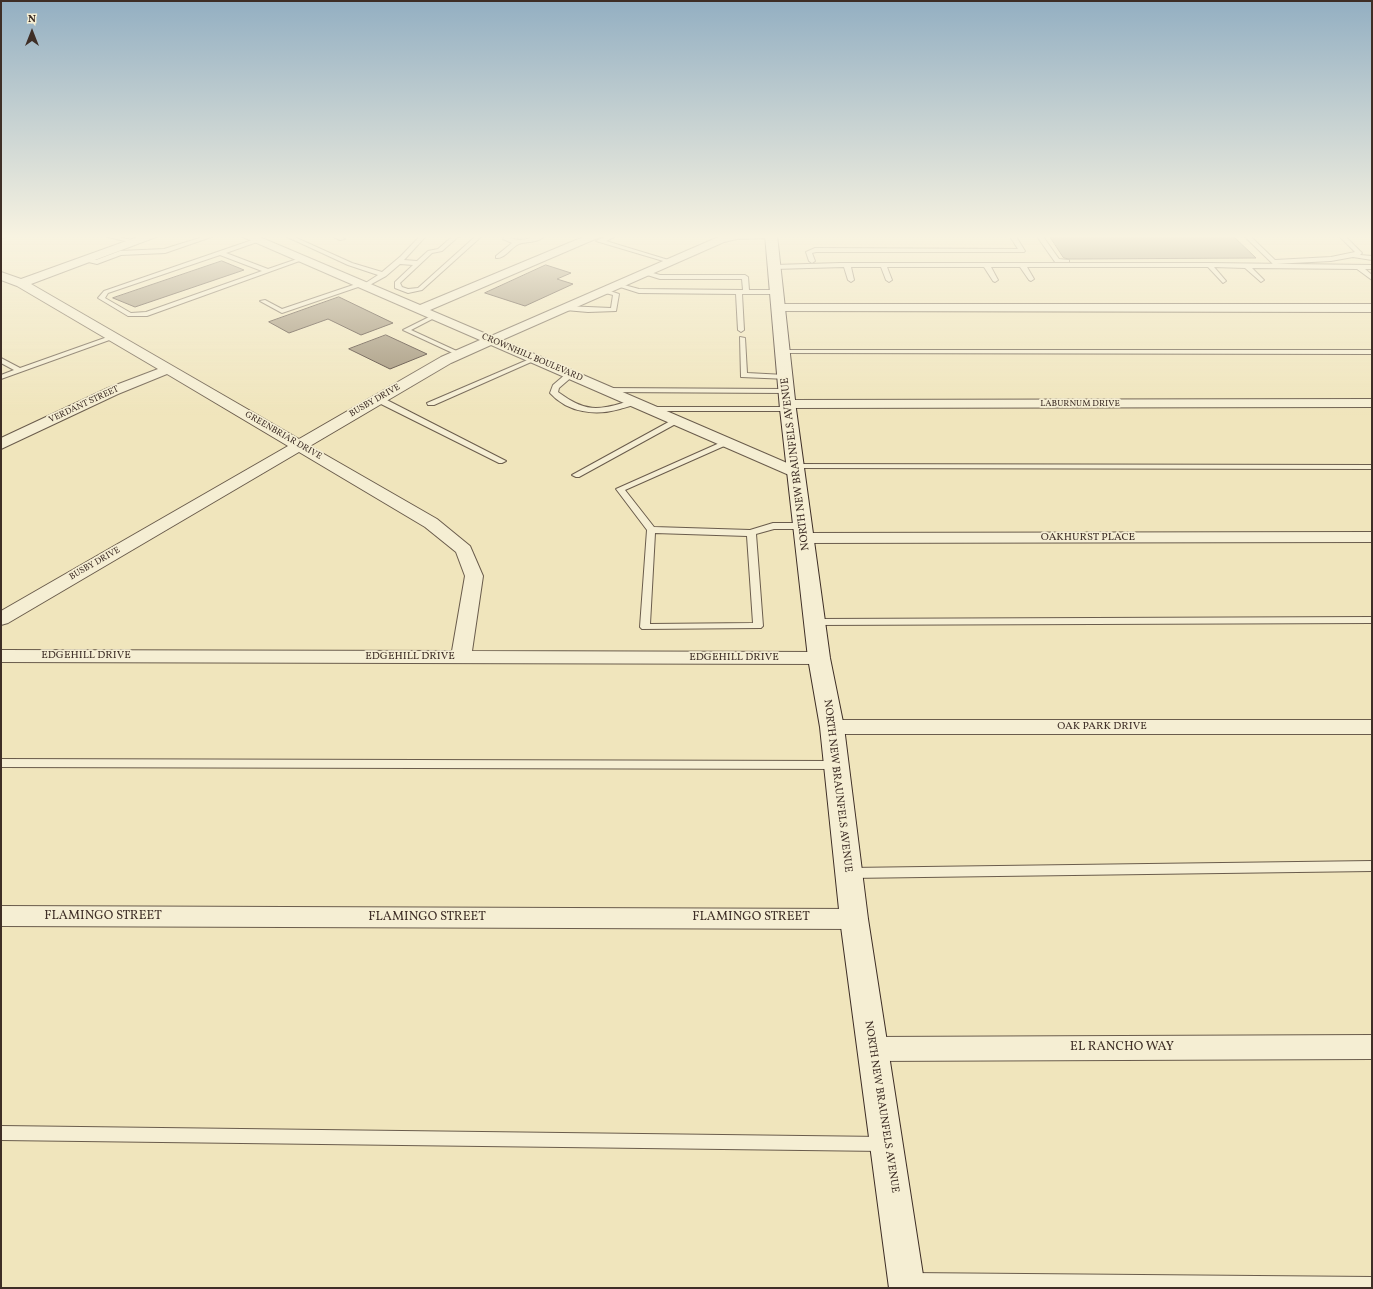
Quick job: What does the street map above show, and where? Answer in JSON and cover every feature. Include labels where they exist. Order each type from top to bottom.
[{"type":"street","name":"GREENBRIAR DRIVE","points":[[41,295],[431,523],[464,550],[474,576],[461,657]]},
{"type":"street","name":"CROWNHILL BOULEVARD","points":[[386,295],[727,443],[795,469]]},
{"type":"street","points":[[419,310],[455,295]]},
{"type":"street","name":"BUSBY DRIVE","points":[[1,619],[298,445],[459,354],[594,295]]},
{"type":"street","name":"NORTH NEW BRAUNFELS AVENUE","points":[[777,295],[795,469],[819,658],[832,727],[854,919],[907,1285]]},
{"type":"street","points":[[778,300],[1372,308]]},
{"type":"street","name":"VERDANT STREET","points":[[1,444],[114,391],[169,369]]},
{"type":"street","name":"LABURNUM DRIVE","points":[[787,395],[1372,403]]},
{"type":"street","name":"OAKHURST PLACE","points":[[804,532],[1372,537]]},
{"type":"street","name":"EDGEHILL DRIVE","points":[[1,656],[819,658]]},
{"type":"street","name":"OAK PARK DRIVE","points":[[832,727],[1372,727]]},
{"type":"street","name":"FLAMINGO STREET","points":[[1,916],[854,919]]},
{"type":"street","name":"EL RANCHO WAY","points":[[872,1049],[1372,1047]]},
{"type":"lane","points":[[103,295],[101,298],[130,315],[139,315],[158,310],[200,295]]},
{"type":"lane","points":[[263,301],[282,311],[331,295]]},
{"type":"lane","points":[[564,308],[614,310],[616,295]]},
{"type":"lane","points":[[742,295],[744,375],[787,395]]},
{"type":"lane","points":[[756,295],[778,300]]},
{"type":"lane","points":[[435,316],[406,330],[459,354]]},
{"type":"lane","points":[[1,377],[113,337]]},
{"type":"lane","points":[[783,352],[1372,352]]},
{"type":"lane","points":[[432,403],[534,359]]},
{"type":"lane","points":[[1,360],[19,370]]},
{"type":"lane","points":[[570,375],[556,387],[554,393],[579,408],[598,412],[612,410],[634,402]]},
{"type":"lane","points":[[605,390],[787,395]]},
{"type":"lane","points":[[650,409],[787,395]]},
{"type":"lane","points":[[378,399],[502,460]]},
{"type":"lane","points":[[576,475],[677,421]]},
{"type":"lane","points":[[727,443],[620,490],[651,530],[645,627],[758,626],[751,533]]},
{"type":"lane","points":[[795,469],[1372,467]]},
{"type":"lane","points":[[651,530],[751,533],[773,526],[804,532]]},
{"type":"lane","points":[[815,622],[1372,620]]},
{"type":"lane","points":[[1,763],[836,765]]},
{"type":"lane","points":[[848,873],[1372,866]]},
{"type":"lane","points":[[1,1133],[887,1144]]},
{"type":"lane","points":[[907,1285],[1372,1285]]},
{"type":"building","points":[[121,295],[170,295],[135,307],[113,298]]},
{"type":"building","points":[[492,295],[549,295],[525,306]]},
{"type":"building","points":[[339,297],[393,323],[361,335],[328,319],[289,333],[269,322]]},
{"type":"building","points":[[386,335],[427,354],[390,369],[349,349]]}]
